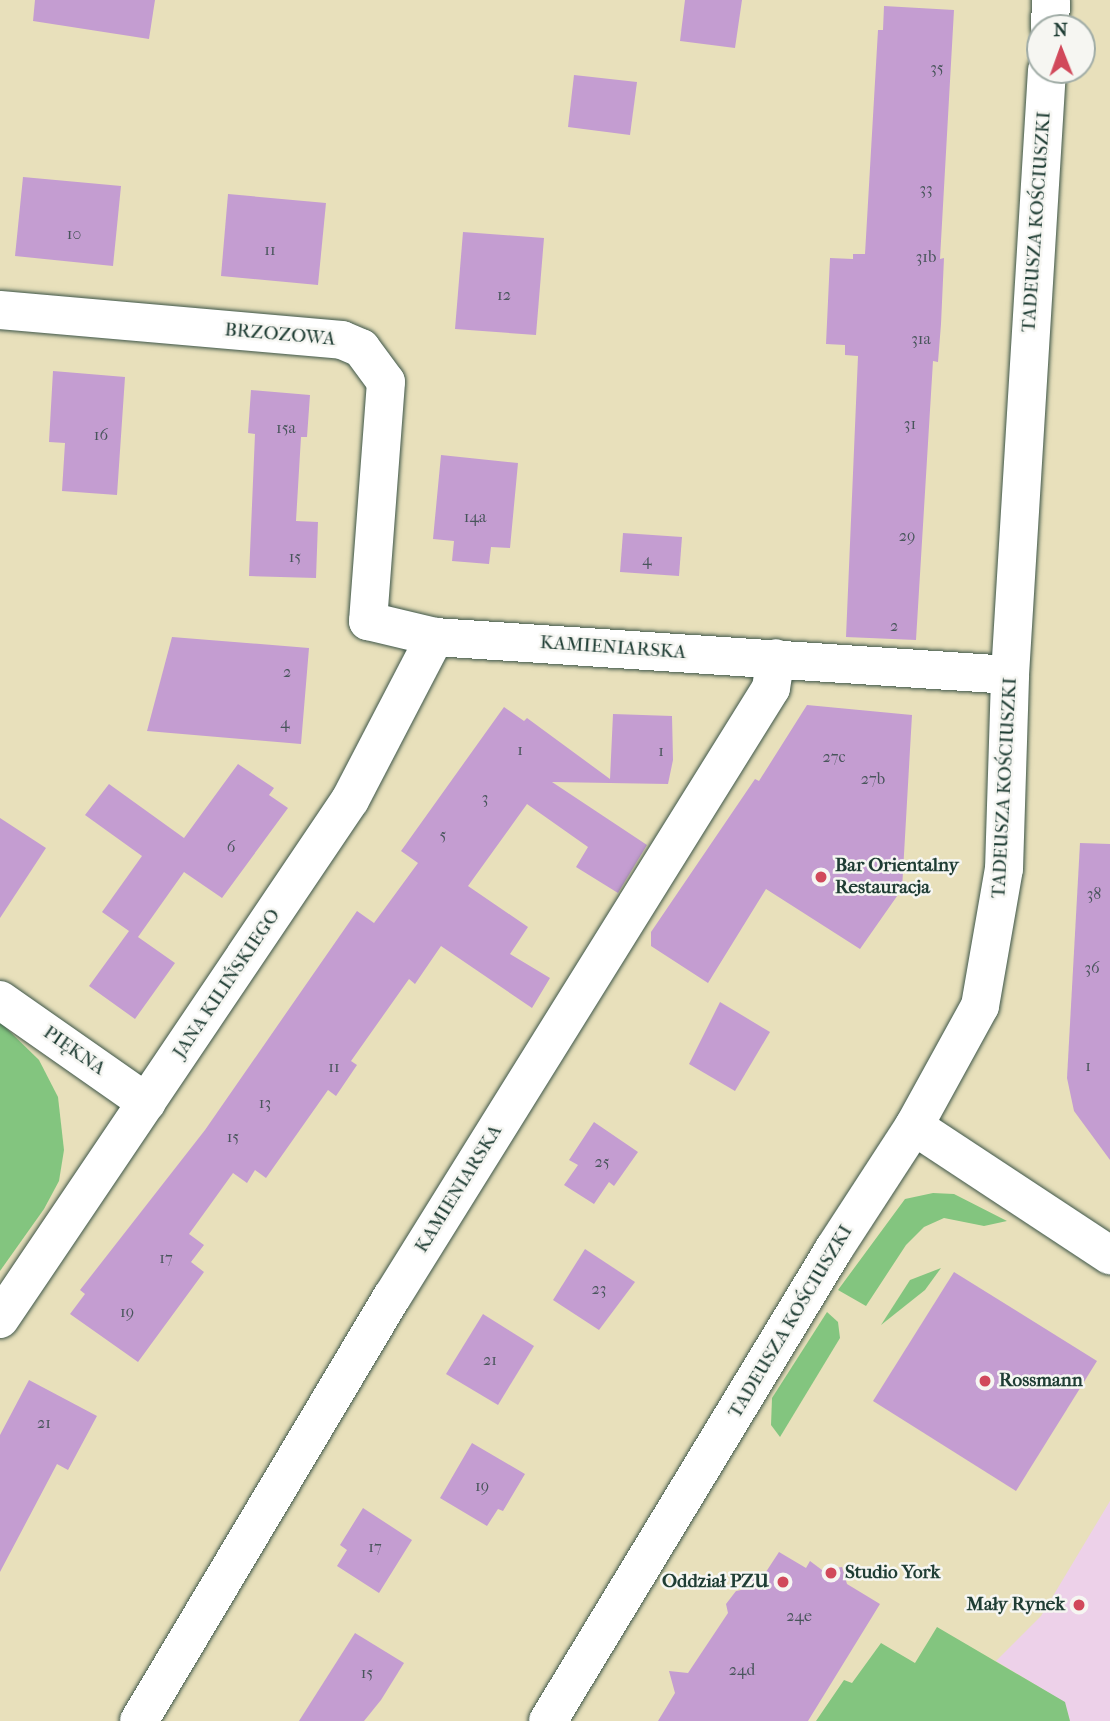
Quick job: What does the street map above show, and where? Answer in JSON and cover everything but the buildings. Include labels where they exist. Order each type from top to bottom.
[{"type":"street","name":"TADEUSZA KOŚCIUSZKI","points":[[548,1721],[828,1258],[914,1126],[980,1006],[990,963],[1004,869],[1010,675],[1046,84]]},
{"type":"street","name":"BRZOZOWA","points":[[0,310],[342,340],[361,348],[386,382],[368,621]]},
{"type":"street","name":"KAMIENIARSKA","points":[[368,621],[435,637],[1010,675]]},
{"type":"street","name":"JANA KILIŃSKIEGO","points":[[0,1319],[350,800],[435,637]]},
{"type":"street","name":"KAMIENIARSKA","points":[[139,1721],[400,1285],[771,688],[776,658]]},
{"type":"street","name":"PIĘKNA","points":[[0,1000],[147,1103]]},
{"type":"street","points":[[914,1126],[1110,1255]]},
{"type":"shaded area","name":"Mały Rynek","points":[[1110,1501],[1110,1721],[1070,1721],[1064,1702],[996,1661],[1041,1616]]},
{"type":"green space","points":[[0,1022],[39,1060],[58,1097],[64,1150],[59,1181],[44,1209],[0,1271]]},
{"type":"green space","points":[[933,1193],[954,1194],[1007,1221],[984,1226],[944,1218],[924,1227],[906,1245],[866,1306],[838,1290],[905,1199]]},
{"type":"green space","points":[[941,1268],[925,1290],[881,1325],[910,1280]]},
{"type":"green space","points":[[827,1312],[838,1322],[840,1338],[780,1437],[771,1425],[772,1398]]},
{"type":"green space","points":[[937,1627],[1065,1702],[1070,1721],[816,1721],[844,1680],[852,1683],[881,1643],[915,1663]]},
{"type":"place","name":"Bar Orientalny Restauracja","points":[[821,877]]},
{"type":"place","name":"Rossmann","points":[[985,1381]]},
{"type":"place","name":"Studio York","points":[[831,1573]]},
{"type":"place","name":"Oddział PZU","points":[[783,1582]]},
{"type":"place","name":"Mały Rynek","points":[[1079,1605]]}]
